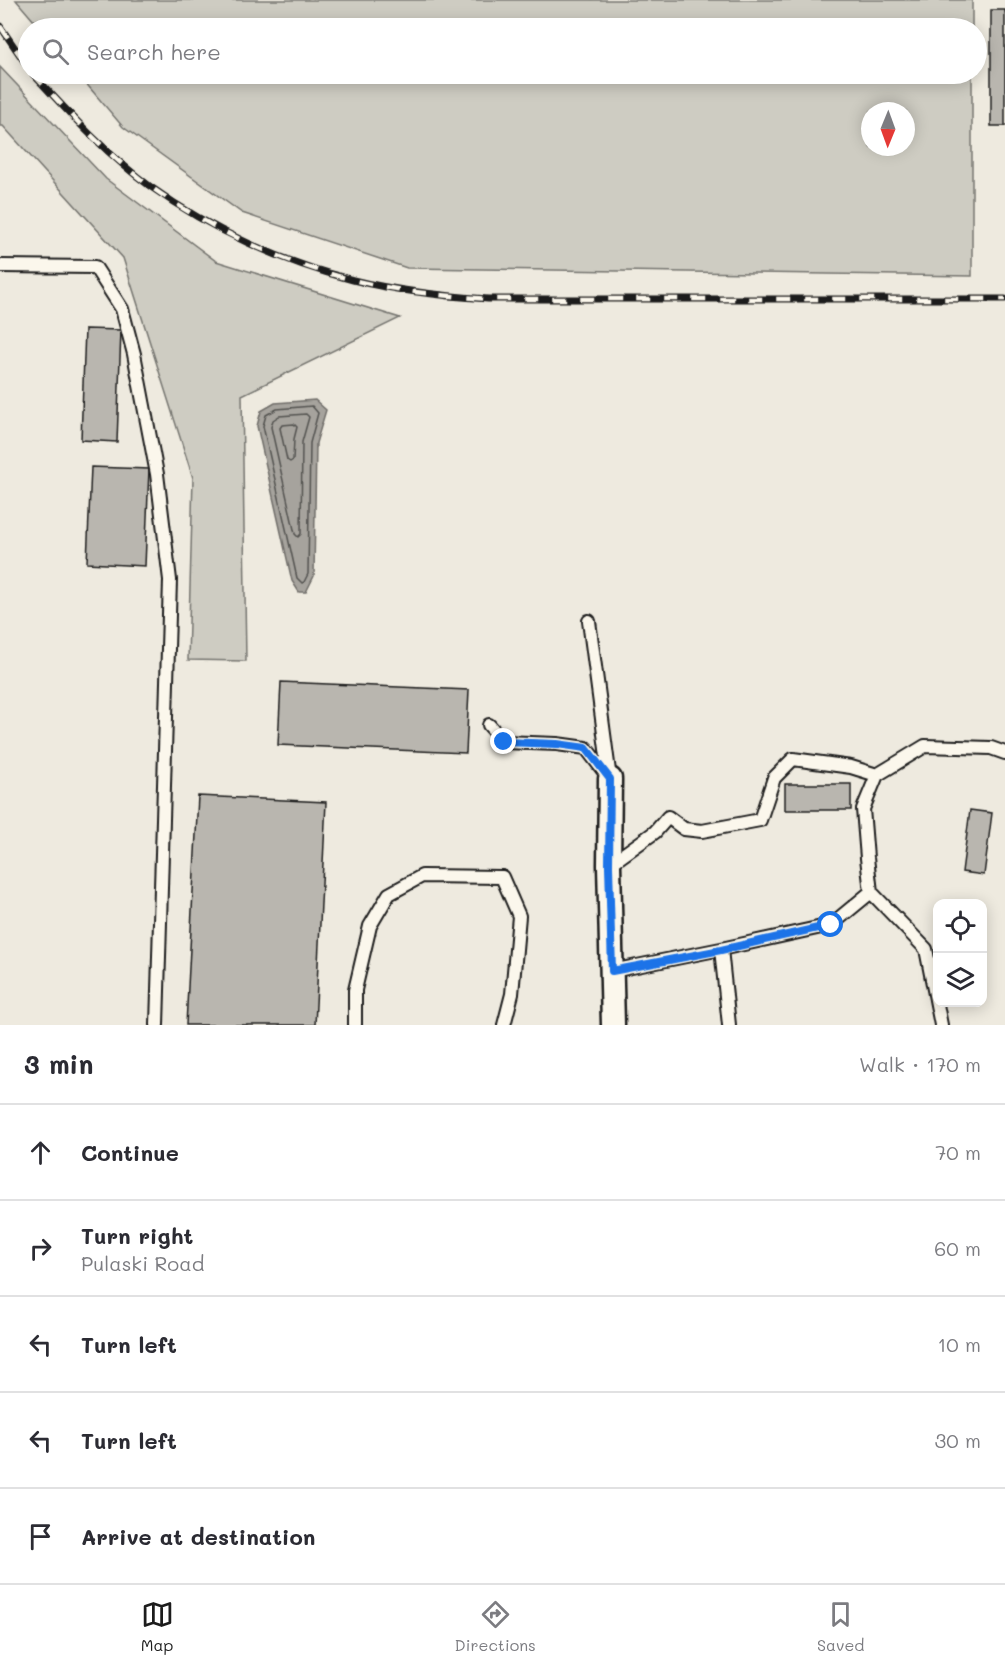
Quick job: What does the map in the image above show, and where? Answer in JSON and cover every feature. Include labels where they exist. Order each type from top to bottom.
[{"type":"street","points":[[610,779],[609,866],[613,1025]]},
{"type":"lane","points":[[0,266],[95,267],[122,309],[134,354],[157,474],[170,580],[157,1025]]},
{"type":"lane","points":[[589,621],[610,779]]},
{"type":"lane","points":[[489,725],[504,742],[557,744],[586,748],[610,779]]},
{"type":"lane","points":[[941,1025],[926,949],[871,892],[863,809],[876,775],[925,746],[991,748],[1005,753]]},
{"type":"lane","points":[[609,866],[655,832],[668,817],[684,829],[702,831],[760,820],[774,778],[793,759],[851,766],[876,775]]},
{"type":"lane","points":[[355,1025],[355,990],[370,926],[389,894],[422,876],[502,877],[519,916],[512,994],[504,1025]]},
{"type":"lane","points":[[612,971],[721,950],[831,925],[871,892]]},
{"type":"lane","points":[[721,950],[729,1025]]},
{"type":"shaded area","points":[[16,0],[972,0],[972,18],[31,18]]},
{"type":"shaded area","points":[[0,67],[106,179],[216,261],[400,318],[242,395],[246,661],[188,660],[193,478],[123,258],[3,126],[0,126]]},
{"type":"shaded area","points":[[86,84],[972,84],[972,276],[407,268],[242,213],[123,127]]},
{"type":"water","points":[[315,400],[326,410],[316,443],[314,576],[306,592],[299,592],[292,581],[257,426],[261,411],[275,403]]},
{"type":"building","points":[[991,10],[1005,10],[1005,126],[991,126]]},
{"type":"building","points":[[85,329],[121,330],[117,442],[81,440]]},
{"type":"building","points":[[91,467],[149,469],[145,566],[87,563]]},
{"type":"building","points":[[281,682],[469,690],[466,753],[278,745]]},
{"type":"building","points":[[785,784],[851,784],[851,810],[785,810]]},
{"type":"building","points":[[198,796],[326,802],[315,1025],[186,1025]]},
{"type":"building","points":[[970,810],[992,813],[984,875],[962,872]]},
{"type":"railway","points":[[0,26],[18,52]]},
{"type":"railway","points":[[42,84],[104,148],[135,175],[174,203],[223,231],[274,254],[326,273],[370,284],[488,299],[1005,299]]},
{"type":"route","points":[[504,742],[557,744],[586,748],[610,779],[609,866],[612,971],[721,950],[831,925]]}]
